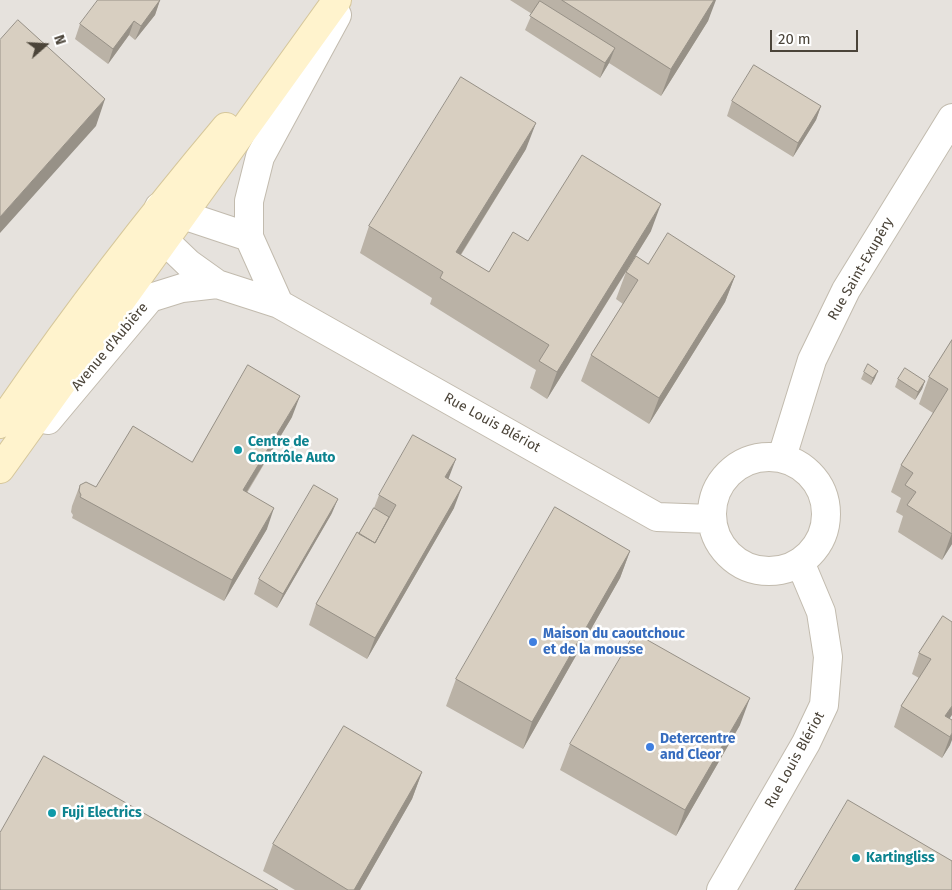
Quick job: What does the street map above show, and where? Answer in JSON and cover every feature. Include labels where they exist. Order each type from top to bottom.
[{"type":"main road","name":"Avenue d'Aubière","points":[[0,469],[164,240],[171,211],[332,0]]},
{"type":"main road","name":"Avenue d'Aubière","points":[[0,424],[40,366],[171,211],[337,0]]},
{"type":"street","points":[[279,304],[249,237],[248,201],[260,157],[346,0]]},
{"type":"street","name":"Rue Saint-Exupéry","points":[[782,457],[812,360],[846,290],[952,118]]},
{"type":"street","points":[[171,211],[249,237]]},
{"type":"street","points":[[164,240],[189,264],[217,284]]},
{"type":"street","name":"Avenue d'Aubière","points":[[0,477],[150,298],[182,288],[217,284],[279,304]]},
{"type":"street","name":"Rue Louis Blériot","points":[[279,304],[657,516],[711,519]]},
{"type":"street","points":[[764,456],[782,457],[800,465],[814,478],[824,495],[826,514],[823,533],[814,550],[800,562],[782,570],[762,571],[743,566],[728,554],[716,538],[711,519],[713,501],[719,484],[731,470],[747,460],[764,456]]},
{"type":"street","name":"Rue Louis Blériot","points":[[721,890],[806,743],[824,705],[828,657],[821,612],[800,562]]},
{"type":"shaded area","points":[[0,0],[952,0],[952,890],[0,890]]},
{"type":"building","points":[[98,0],[160,0],[141,26],[134,21],[113,49],[80,24]]},
{"type":"building","points":[[562,0],[714,0],[671,69]]},
{"type":"building","points":[[540,1],[615,48],[605,63],[530,16]]},
{"type":"building","points":[[18,20],[105,99],[0,217],[0,40]]},
{"type":"building","points":[[754,65],[821,106],[798,143],[732,101]]},
{"type":"building","points":[[461,77],[536,123],[456,252],[489,272],[513,232],[528,241],[582,155],[661,204],[557,372],[539,361],[549,345],[440,278],[443,272],[369,226]]},
{"type":"building","points":[[668,233],[735,276],[659,398],[591,355],[638,280],[626,272],[636,256],[648,264]]},
{"type":"building","points":[[952,340],[952,534],[907,505],[916,492],[905,485],[913,473],[901,465],[948,389],[929,377]]},
{"type":"building","points":[[868,364],[878,371],[873,378],[864,372]]},
{"type":"building","points":[[248,365],[300,396],[243,490],[274,508],[232,580],[80,497],[79,491],[80,485],[86,482],[96,487],[133,426],[192,462]]},
{"type":"building","points":[[905,368],[925,381],[918,392],[898,379]]},
{"type":"building","points":[[413,435],[456,459],[445,477],[462,487],[375,638],[316,604],[357,532],[375,543],[396,505],[379,495]]},
{"type":"building","points":[[314,485],[338,499],[283,594],[259,579]]},
{"type":"building","name":"Maison du caoutchouc et de la mousse","points":[[555,507],[630,551],[532,722],[456,679]]},
{"type":"building","points":[[374,508],[389,517],[375,543],[359,534]]},
{"type":"building","points":[[943,616],[952,622],[952,706],[945,716],[952,720],[952,733],[950,737],[901,706],[931,659],[919,653]]},
{"type":"building","name":"Detercentre and Cleor","points":[[635,633],[750,698],[685,810],[570,744]]},
{"type":"building","points":[[344,726],[422,772],[354,890],[348,890],[273,844]]},
{"type":"building","name":"Fuji Electrics","points":[[44,756],[278,890],[0,890],[0,833]]},
{"type":"building","points":[[848,800],[952,861],[952,890],[795,890]]},
{"type":"place","name":"Centre de Contrôle Auto","points":[[238,450]]},
{"type":"place","name":"Maison du caoutchouc et de la mousse","points":[[533,642]]},
{"type":"place","name":"Detercentre and Cleor","points":[[650,747]]},
{"type":"place","name":"Fuji Electrics","points":[[52,813]]},
{"type":"place","name":"Kartingliss","points":[[856,858]]}]
